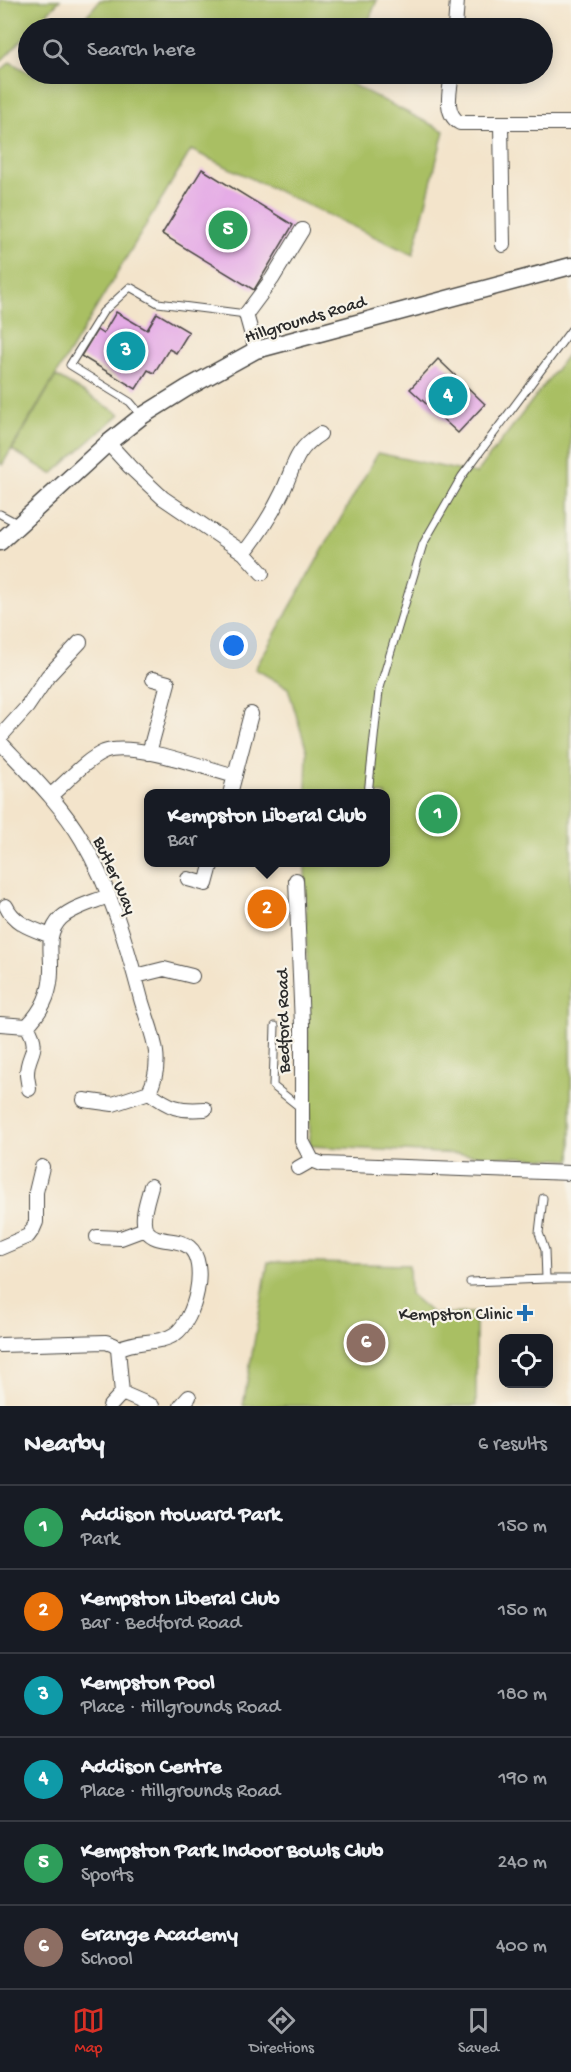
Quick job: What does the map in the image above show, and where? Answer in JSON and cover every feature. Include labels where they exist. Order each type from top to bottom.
[{"type":"street","points":[[456,18],[458,0]]},
{"type":"street","points":[[451,84],[449,111],[453,120],[460,123],[571,123]]},
{"type":"street","points":[[501,124],[503,245]]},
{"type":"street","points":[[256,350],[246,314],[272,279],[302,230]]},
{"type":"street","name":"Hillgrounds Road","points":[[0,542],[108,443],[142,416],[256,350],[571,266]]},
{"type":"street","points":[[244,554],[266,523],[283,492],[302,447],[320,434]]},
{"type":"street","points":[[108,443],[163,498],[244,554],[262,573]]},
{"type":"street","points":[[0,737],[27,707],[48,676],[80,642]]},
{"type":"street","points":[[149,753],[168,683],[153,679]]},
{"type":"street","points":[[231,789],[251,714]]},
{"type":"street","name":"Butler Way","points":[[0,742],[50,796],[82,839],[98,871],[136,976],[156,1052],[157,1067],[149,1092]]},
{"type":"street","points":[[50,796],[94,758],[105,752],[121,748],[149,753],[235,776]]},
{"type":"street","points":[[188,879],[206,884],[211,867]]},
{"type":"street","name":"Bedford Road","points":[[296,880],[302,1025],[302,1141],[312,1160]]},
{"type":"street","points":[[0,1024],[27,1026],[37,1016],[47,997],[51,972],[49,951],[51,936],[56,925],[63,917],[108,896]]},
{"type":"street","points":[[6,914],[20,923],[51,936]]},
{"type":"street","points":[[136,976],[164,969],[192,976]]},
{"type":"street","points":[[27,1026],[34,1036],[35,1048],[27,1073],[29,1089]]},
{"type":"street","points":[[84,1100],[113,1104],[149,1092],[168,1106],[185,1111],[205,1109]]},
{"type":"street","points":[[298,1168],[312,1160],[322,1164],[571,1173]]},
{"type":"street","points":[[0,1248],[28,1236],[33,1229],[36,1221],[36,1192],[42,1167]]},
{"type":"street","points":[[118,1349],[136,1342],[164,1340],[176,1334],[190,1315],[195,1298],[199,1265],[196,1254],[177,1240],[159,1239],[150,1235],[145,1229],[144,1220],[151,1186]]},
{"type":"street","points":[[97,1237],[121,1238],[145,1229]]},
{"type":"street","points":[[0,1345],[106,1342],[114,1345],[118,1349],[122,1393],[110,1406]]},
{"type":"street","points":[[122,1393],[152,1406]]},
{"type":"lane","points":[[142,416],[130,402],[70,365],[103,312],[121,294],[130,286],[158,303],[246,314]]},
{"type":"lane","points":[[369,789],[379,691],[423,544],[462,476],[571,330]]},
{"type":"lane","points":[[0,514],[19,524]]},
{"type":"lane","points":[[275,1026],[273,1086],[302,1109]]},
{"type":"lane","points":[[543,1198],[539,1233],[545,1250],[546,1279]]},
{"type":"lane","points":[[470,1282],[571,1279]]},
{"type":"green space","points":[[0,0],[60,0],[43,18],[18,18],[18,44],[0,62]]},
{"type":"green space","points":[[100,0],[377,0],[370,18],[85,18]]},
{"type":"green space","points":[[10,62],[18,66],[18,84],[351,84],[444,131],[413,255],[191,150],[2,465],[0,463],[0,72]]},
{"type":"green space","points":[[571,350],[571,1160],[310,1146],[305,867],[390,867],[390,789],[306,789],[307,751],[288,688],[255,669],[378,453],[476,474]]},
{"type":"green space","points":[[56,376],[120,414],[52,474],[12,450]]},
{"type":"green space","points":[[268,1262],[409,1265],[410,1294],[433,1314],[476,1313],[476,1406],[243,1406]]},
{"type":"building","points":[[202,169],[293,225],[254,290],[162,234]]},
{"type":"building","points":[[116,312],[147,330],[157,313],[189,332],[176,353],[169,349],[154,373],[148,370],[136,389],[81,356],[97,330],[103,334]]},
{"type":"building","points":[[438,359],[485,404],[458,433],[410,389]]},
{"type":"place","name":"Kempston Park Indoor Bowls Club","points":[[228,230]]},
{"type":"place","name":"Kempston Pool","points":[[126,351]]},
{"type":"place","name":"Addison Centre","points":[[448,396]]},
{"type":"place","name":"Addison Howard Park","points":[[438,814]]},
{"type":"place","name":"Kempston Liberal Club","points":[[267,909]]},
{"type":"place","name":"Kempston Clinic","points":[[525,1313]]},
{"type":"place","name":"Grange Academy","points":[[366,1343]]}]
